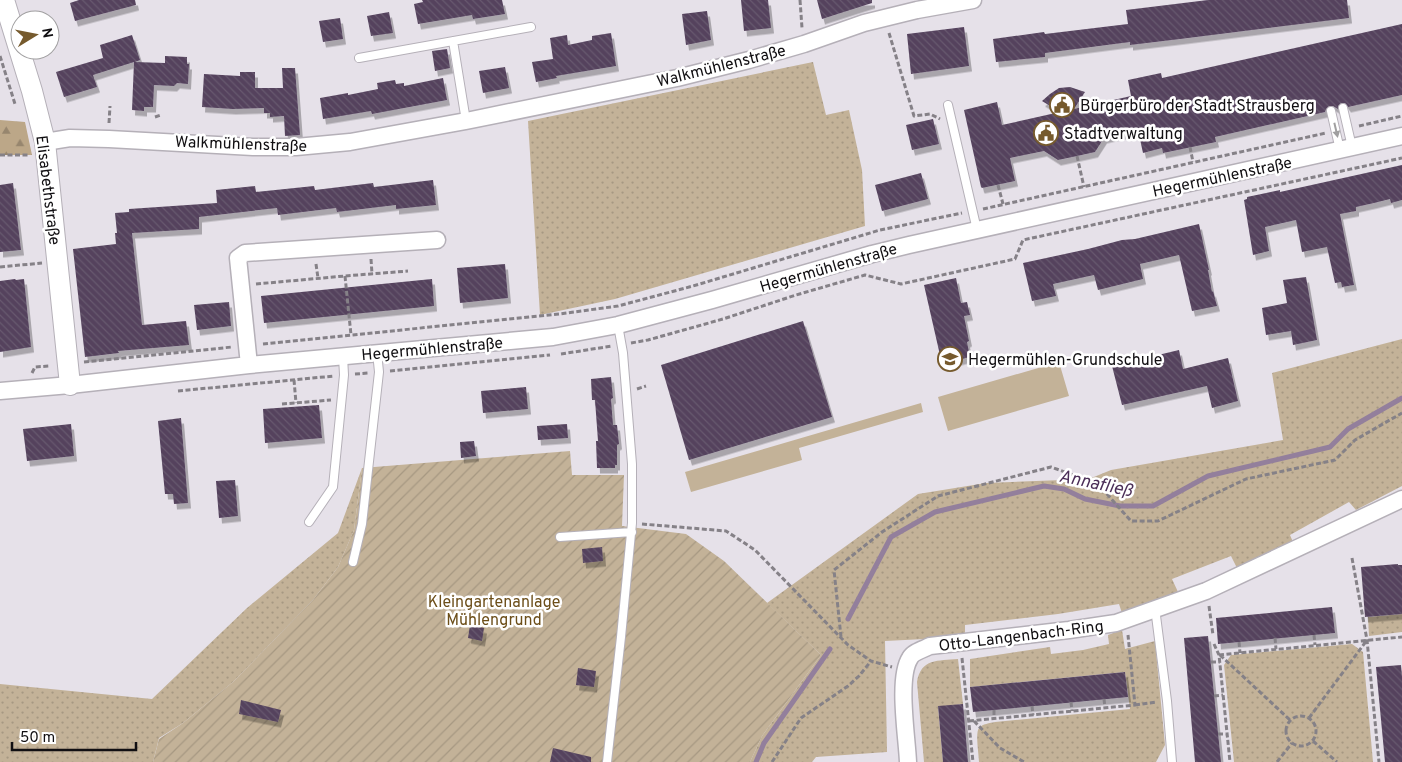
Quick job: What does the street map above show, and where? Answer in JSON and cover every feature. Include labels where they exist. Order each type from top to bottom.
[{"type":"street","name":"Elisabethstraße","points":[[4,0],[32,91],[46,149],[70,385]]},
{"type":"street","name":"Walkmühlenstraße","points":[[46,149],[70,138],[296,148],[350,142],[466,121],[677,78],[804,44],[864,23],[917,10],[973,0]]},
{"type":"street","name":"Hegermühlenstraße","points":[[0,391],[377,352],[553,337],[618,325],[872,254],[1402,136]]},
{"type":"street","points":[[248,365],[238,258],[245,253],[437,240]]},
{"type":"street","name":"Otto-Langenbach-Ring","points":[[904,670],[911,656],[930,646],[1116,623],[1206,591],[1402,499]]},
{"type":"street","points":[[904,670],[903,697],[908,762]]},
{"type":"lane","points":[[359,58],[531,27]]},
{"type":"lane","points":[[452,41],[466,121]]},
{"type":"lane","points":[[948,105],[977,230]]},
{"type":"lane","points":[[1343,108],[1346,149]]},
{"type":"lane","points":[[1331,111],[1346,149]]},
{"type":"lane","points":[[607,762],[632,528],[631,455],[623,353],[618,325]]},
{"type":"lane","points":[[353,562],[363,514],[379,372],[377,352]]},
{"type":"lane","points":[[310,522],[333,487],[344,375],[343,356]]},
{"type":"lane","points":[[560,537],[632,528]]},
{"type":"lane","points":[[1155,608],[1167,701],[1172,762]]},
{"type":"path","points":[[800,0],[804,44]]},
{"type":"path","points":[[884,18],[914,116],[930,114],[953,124]]},
{"type":"path","points":[[154,117],[161,115]]},
{"type":"path","points":[[1190,147],[1194,162]]},
{"type":"path","points":[[0,155],[46,149]]},
{"type":"path","points":[[1077,156],[1087,205]]},
{"type":"path","points":[[998,185],[1003,204]]},
{"type":"path","points":[[0,266],[42,262]]},
{"type":"path","points":[[241,286],[408,271]]},
{"type":"path","points":[[344,276],[351,335]]},
{"type":"path","points":[[35,367],[585,310],[618,306],[666,293]]},
{"type":"path","points":[[294,380],[296,403]]},
{"type":"path","points":[[282,404],[342,399]]},
{"type":"path","points":[[841,637],[834,570],[882,532],[938,496],[1051,468],[1098,484],[1130,521],[1158,521],[1246,479],[1335,460],[1355,440],[1402,413]]},
{"type":"path","points":[[632,528],[726,531],[755,550],[848,645],[870,661],[904,670]]},
{"type":"path","points":[[1352,558],[1367,640],[1379,762]]},
{"type":"path","points":[[1206,591],[1213,635]]},
{"type":"path","points":[[1127,619],[1136,705]]},
{"type":"path","points":[[1314,635],[1315,645]]},
{"type":"path","points":[[1219,655],[1402,636]]},
{"type":"path","points":[[1275,638],[1276,649]]},
{"type":"path","points":[[1309,718],[1367,640]]},
{"type":"path","points":[[1239,642],[1240,652]]},
{"type":"path","points":[[961,643],[972,762]]},
{"type":"path","points":[[1214,644],[1220,662],[1230,762]]},
{"type":"path","points":[[1219,655],[1290,720]]},
{"type":"path","points":[[772,762],[801,718],[848,686],[860,676],[870,661]]},
{"type":"path","points":[[1211,662],[1220,662]]},
{"type":"path","points":[[1214,696],[1224,695]]},
{"type":"path","points":[[1104,699],[1105,708]]},
{"type":"path","points":[[967,724],[974,721],[1167,701]]},
{"type":"path","points":[[1071,702],[1072,711]]},
{"type":"path","points":[[1032,706],[1033,715]]},
{"type":"path","points":[[994,710],[994,719]]},
{"type":"path","points":[[1301,715],[1309,718],[1315,724],[1316,736],[1308,745],[1296,746],[1287,738],[1287,726],[1290,720],[1295,717],[1301,715]]},
{"type":"path","points":[[974,721],[1000,748],[1024,762]]},
{"type":"path","points":[[1218,734],[1227,734]]},
{"type":"path","points":[[1313,741],[1337,762]]},
{"type":"path","points":[[1277,762],[1292,743]]},
{"type":"green space","points":[[813,62],[826,115],[849,110],[862,170],[865,226],[615,299],[540,315],[528,121]]},
{"type":"green space","points":[[0,120],[25,122],[32,155],[0,155]]},
{"type":"green space","points":[[1402,339],[1402,486],[1356,510],[1349,502],[1290,535],[1293,542],[1237,568],[1231,556],[1172,579],[1178,592],[1122,613],[1119,604],[1058,614],[965,625],[965,637],[885,641],[887,752],[816,757],[812,762],[750,762],[762,736],[821,655],[767,603],[918,494],[986,483],[1089,479],[1111,470],[1283,440],[1272,373]]},
{"type":"green space","points":[[1059,362],[1069,396],[948,431],[938,397]]},
{"type":"green space","points":[[921,403],[923,412],[799,448],[802,460],[691,492],[685,472]]},
{"type":"green space","name":"Kleingartenanlage Mühlengrund","points":[[570,451],[572,475],[624,475],[622,526],[686,534],[724,561],[821,655],[762,736],[750,762],[153,762],[159,739],[183,723],[233,682],[313,600],[338,567],[354,530],[362,468]]},
{"type":"green space","points":[[362,468],[354,530],[338,567],[313,600],[233,682],[183,723],[159,738],[153,762],[0,762],[0,684],[152,699],[247,608],[338,533]]},
{"type":"green space","points":[[1402,614],[1402,632],[1369,636],[1368,617]]},
{"type":"green space","points":[[1122,630],[1125,649],[1155,641],[1165,745],[1156,762],[979,762],[977,734],[979,728],[984,725],[995,722],[1130,709],[1125,672],[970,687],[970,659],[1050,647],[1051,654],[1083,650],[1109,644],[1108,635]]},
{"type":"green space","points":[[1352,644],[1363,652],[1373,762],[1234,762],[1224,665],[1231,655]]},
{"type":"green space","points":[[958,659],[963,704],[938,707],[943,762],[924,762],[917,682],[919,674],[931,662]]},
{"type":"building","points":[[79,0],[135,0],[136,5],[75,21],[70,3]]},
{"type":"building","points":[[422,0],[502,0],[505,14],[473,19],[472,15],[418,24],[414,4],[423,2]]},
{"type":"building","points":[[741,0],[768,0],[771,28],[744,31]]},
{"type":"building","points":[[817,0],[872,0],[872,3],[822,19]]},
{"type":"building","points":[[1208,0],[1347,0],[1349,18],[1130,45],[1130,42],[1045,53],[1045,57],[996,62],[993,39],[1128,24],[1126,10]]},
{"type":"building","points":[[707,11],[711,40],[686,45],[682,14]]},
{"type":"building","points":[[389,12],[393,33],[371,36],[367,16]]},
{"type":"building","points":[[340,18],[343,39],[323,42],[319,21]]},
{"type":"building","points":[[1402,24],[1402,95],[1348,107],[1345,103],[1341,103],[1338,109],[1329,106],[1325,112],[1215,137],[1216,142],[1163,153],[1162,148],[1143,153],[1138,130],[1104,138],[1095,152],[1077,156],[1058,160],[1044,151],[1010,158],[1015,181],[981,187],[964,110],[997,102],[1002,125],[1060,112],[1042,101],[1059,88],[1070,87],[1085,92],[1074,109],[1131,96],[1128,80],[1161,73],[1162,78]]},
{"type":"building","points":[[964,27],[969,66],[911,74],[907,34]]},
{"type":"building","points":[[611,33],[616,66],[556,76],[557,78],[536,82],[532,62],[553,59],[550,38],[567,35],[568,45],[592,40],[592,36]]},
{"type":"building","points":[[132,35],[140,60],[135,62],[165,63],[165,56],[187,57],[187,64],[189,64],[188,84],[177,83],[174,86],[154,85],[153,107],[144,107],[144,111],[132,110],[134,62],[93,75],[97,87],[64,97],[56,72],[103,58],[100,45]]},
{"type":"building","points":[[447,49],[450,68],[435,71],[432,51]]},
{"type":"building","points":[[505,67],[509,88],[483,93],[479,71]]},
{"type":"building","points":[[282,68],[295,68],[300,135],[285,136],[284,116],[270,117],[270,113],[264,113],[264,108],[202,107],[204,74],[240,76],[240,72],[255,72],[255,88],[283,88]]},
{"type":"building","points":[[443,78],[447,100],[372,114],[371,111],[323,119],[320,98],[378,89],[377,83],[395,80],[396,84],[404,83],[404,86]]},
{"type":"building","points":[[933,119],[939,144],[912,150],[906,125]]},
{"type":"building","points":[[1402,165],[1402,200],[1391,203],[1390,199],[1356,207],[1356,211],[1340,214],[1354,285],[1342,287],[1341,282],[1335,283],[1327,247],[1302,252],[1296,220],[1265,227],[1269,251],[1253,255],[1244,200],[1247,197],[1280,190],[1280,192]]},
{"type":"building","points":[[921,173],[928,199],[882,211],[875,185]]},
{"type":"building","points":[[433,180],[436,205],[396,209],[396,205],[337,212],[336,208],[278,215],[277,208],[199,217],[199,229],[132,233],[142,325],[186,321],[189,345],[118,351],[119,353],[85,357],[73,249],[116,244],[115,213],[129,212],[129,209],[217,203],[216,190],[255,186],[256,192],[314,186],[315,190],[373,183],[374,187]]},
{"type":"building","points":[[13,183],[21,250],[0,252],[0,185]]},
{"type":"building","points":[[1199,224],[1212,292],[1217,306],[1192,311],[1179,255],[1140,264],[1143,279],[1098,290],[1094,275],[1053,284],[1056,296],[1032,301],[1023,263]]},
{"type":"building","points":[[505,264],[508,298],[460,303],[457,268]]},
{"type":"building","points":[[1306,277],[1317,340],[1293,345],[1291,331],[1266,335],[1262,308],[1287,303],[1283,280]]},
{"type":"building","points":[[956,278],[961,303],[967,302],[970,315],[964,316],[970,357],[942,364],[924,285]]},
{"type":"building","points":[[24,279],[31,347],[0,352],[0,281]]},
{"type":"building","points":[[432,279],[434,306],[264,323],[261,296]]},
{"type":"building","points":[[229,302],[231,326],[197,330],[194,305]]},
{"type":"building","points":[[803,321],[832,417],[689,460],[661,365]]},
{"type":"building","points":[[1179,350],[1183,369],[1228,358],[1238,401],[1212,408],[1207,386],[1122,405],[1112,366]]},
{"type":"building","points":[[611,377],[613,425],[617,425],[619,444],[617,445],[617,465],[615,465],[615,468],[597,468],[596,441],[598,441],[595,400],[592,400],[591,379]]},
{"type":"building","points":[[526,387],[528,409],[483,413],[481,391]]},
{"type":"building","points":[[319,405],[322,438],[265,443],[263,409]]},
{"type":"building","points":[[181,418],[188,503],[174,504],[173,494],[165,494],[158,421]]},
{"type":"building","points":[[71,424],[74,456],[27,461],[23,429]]},
{"type":"building","points":[[567,424],[568,438],[538,440],[537,426]]},
{"type":"building","points":[[474,441],[476,456],[461,458],[460,442]]},
{"type":"building","points":[[235,480],[238,516],[219,518],[216,481]]},
{"type":"building","points":[[602,547],[603,561],[583,563],[582,549]]},
{"type":"building","points":[[1402,565],[1402,614],[1365,617],[1361,567]]},
{"type":"building","points":[[1332,607],[1335,633],[1218,644],[1216,618]]},
{"type":"building","points":[[470,625],[484,628],[482,641],[468,638]]},
{"type":"building","points":[[1208,636],[1221,762],[1195,762],[1184,638]]},
{"type":"building","points":[[1401,665],[1402,762],[1385,762],[1376,667]]},
{"type":"building","points":[[578,668],[596,671],[594,687],[576,685]]},
{"type":"building","points":[[1125,672],[1128,697],[973,712],[970,687]]},
{"type":"building","points":[[241,700],[281,710],[278,722],[239,714]]},
{"type":"building","points":[[963,704],[968,762],[943,762],[938,706]]},
{"type":"building","points":[[553,748],[591,757],[591,762],[550,762]]},
{"type":"waterway","name":"Annafließ","points":[[848,619],[891,537],[935,512],[1044,486],[1064,489],[1085,499],[1120,506],[1153,506],[1208,476],[1330,447],[1348,429],[1402,398]]},
{"type":"waterway","name":"Annafließ","points":[[756,762],[764,743],[830,649]]},
{"type":"place","name":"Bürgerbüro der Stadt Strausberg","points":[[1062,105]]},
{"type":"place","name":"Stadtverwaltung","points":[[1046,133]]},
{"type":"place","name":"Hegermühlen-Grundschule","points":[[950,359]]}]
